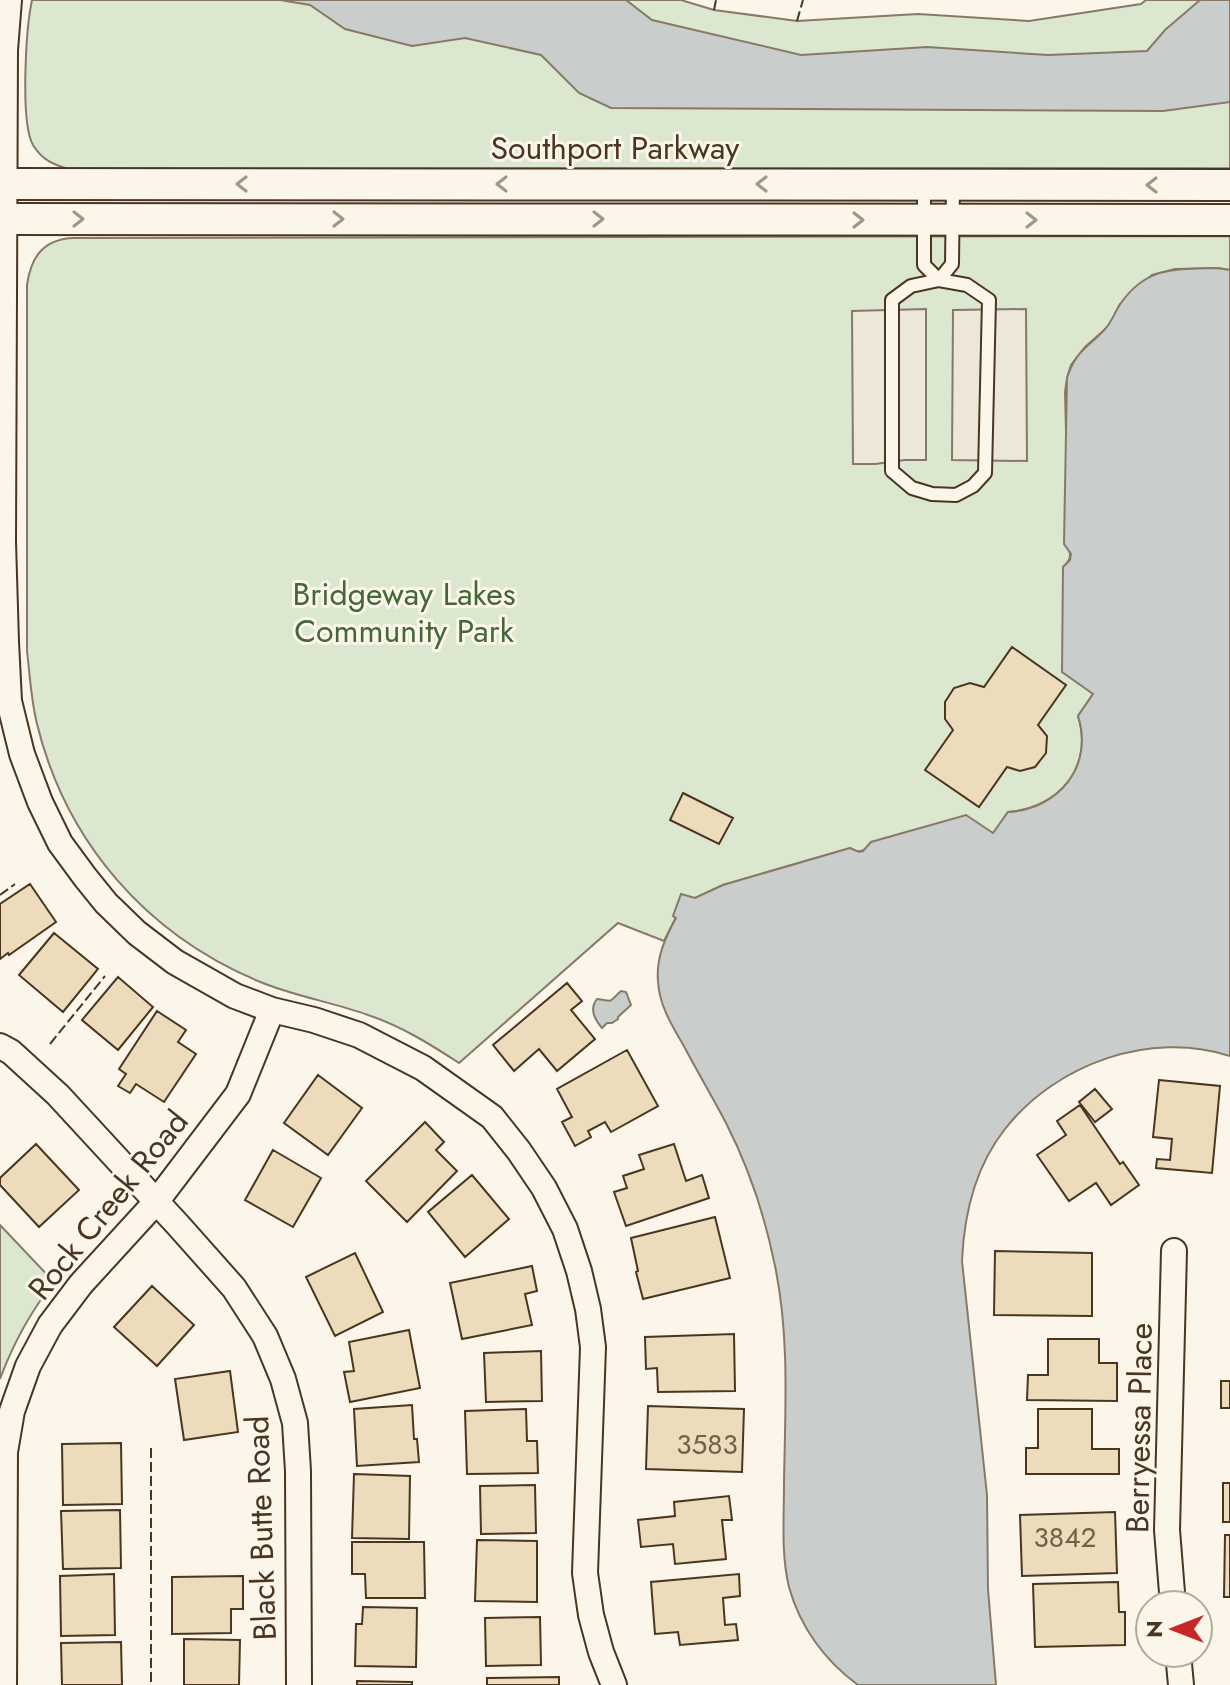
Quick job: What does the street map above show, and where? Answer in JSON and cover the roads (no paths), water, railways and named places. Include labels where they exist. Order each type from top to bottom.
[{"type":"street","points":[[9,0],[3,184],[2,542],[9,701],[22,754],[60,843],[106,903],[137,933],[175,962],[221,989],[272,1010],[359,1035],[423,1068],[492,1117],[544,1188],[565,1229],[588,1309],[593,1347],[585,1573],[591,1615],[614,1685]]},
{"type":"street","name":"Southport Parkway","points":[[3,184],[1230,185]]},
{"type":"street","points":[[3,219],[1230,220]]},
{"type":"street","name":"Rock Creek Road","points":[[4,1685],[5,1452],[12,1411],[28,1366],[50,1325],[81,1284],[156,1202],[238,1094],[272,1010]]},
{"type":"street","name":"Black Butte Road","points":[[0,1046],[11,1052],[58,1095],[178,1225],[242,1300],[265,1336],[283,1379],[295,1423],[299,1685]]},
{"type":"street","name":"Berryessa Place","points":[[1172,1589],[1167,1530],[1174,1251]]},
{"type":"lane","points":[[939,184],[939,220],[924,265],[939,280],[967,285],[989,300],[985,473],[973,486],[956,495],[932,494],[912,488],[892,471],[892,300],[911,286],[939,280],[952,264],[939,220],[939,184]]},
{"type":"park label","name":"Bridgeway Lakes Community Park","points":[[404,612]]}]
